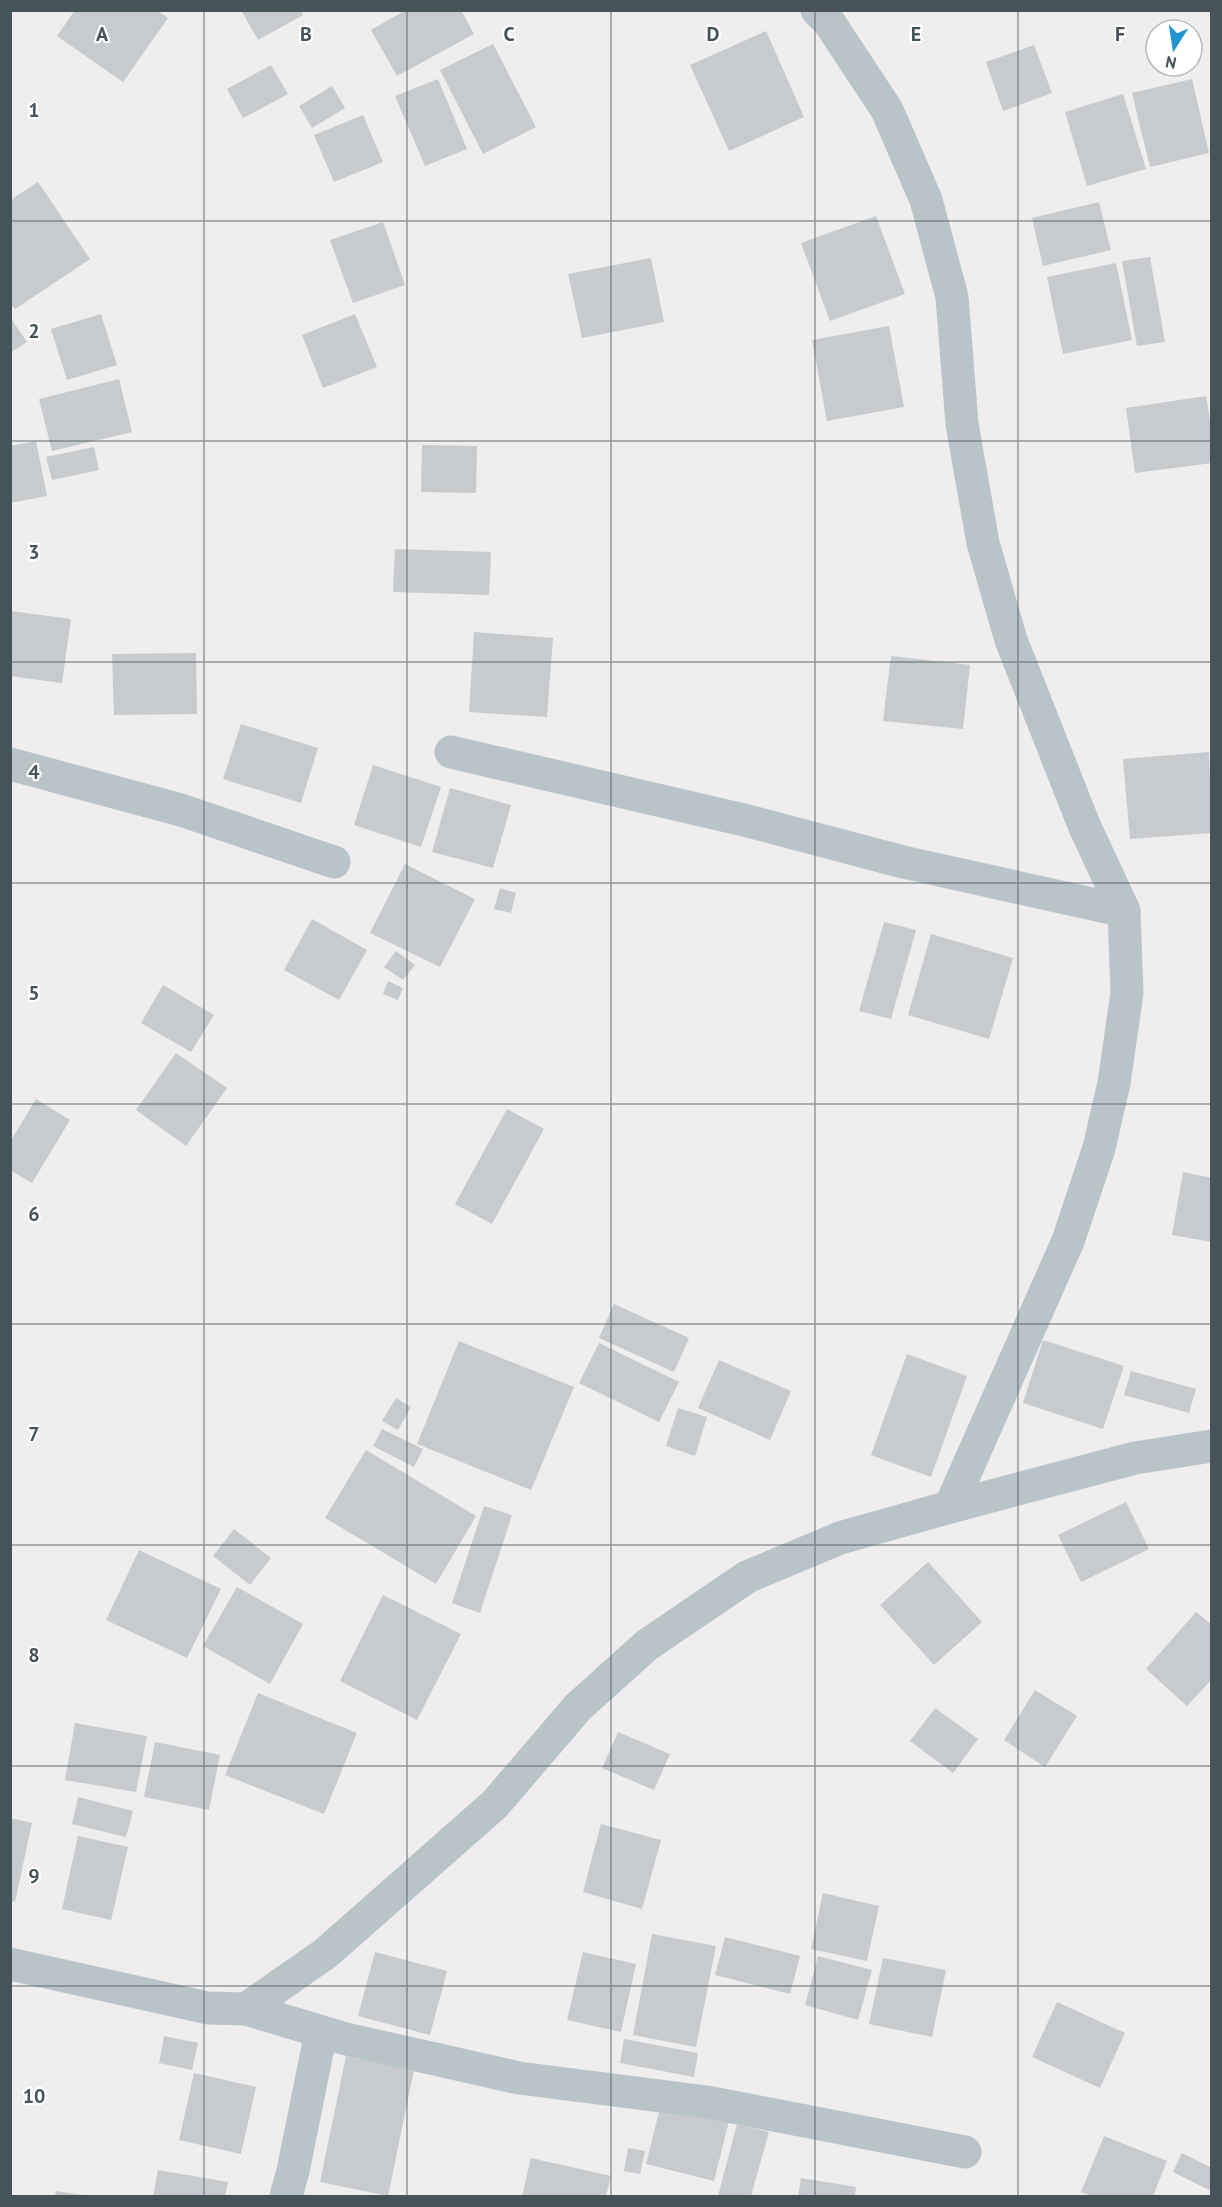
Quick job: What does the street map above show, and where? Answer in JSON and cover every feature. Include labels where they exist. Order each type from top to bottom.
[{"type":"street","points":[[817,10],[829,22],[887,110],[926,200],[952,297],[962,424],[983,543],[1011,640],[1084,825],[1124,911],[1127,993],[1114,1083],[1099,1148],[1068,1241],[950,1507]]},
{"type":"street","points":[[451,752],[748,821],[903,862],[1124,911]]},
{"type":"street","points":[[10,764],[181,810],[334,862]]},
{"type":"street","points":[[246,2009],[326,1953],[495,1803],[578,1707],[647,1645],[747,1576],[840,1538],[950,1507],[1135,1458],[1212,1446]]},
{"type":"street","points":[[10,1964],[208,2008],[246,2009],[321,2032],[519,2078],[707,2102],[965,2152]]},
{"type":"street","points":[[286,2196],[321,2032]]},
{"type":"building","points":[[75,10],[157,10],[168,18],[123,82],[57,36]]},
{"type":"building","points":[[241,10],[300,10],[303,15],[258,40]]},
{"type":"building","points":[[406,10],[461,10],[474,34],[397,76],[371,30]]},
{"type":"building","points":[[766,31],[804,117],[729,151],[690,65]]},
{"type":"building","points":[[493,44],[536,127],[483,154],[440,70]]},
{"type":"building","points":[[1034,45],[1052,93],[1003,111],[986,62]]},
{"type":"building","points":[[271,65],[288,94],[243,118],[227,89]]},
{"type":"building","points":[[438,79],[467,149],[425,166],[395,96]]},
{"type":"building","points":[[1192,79],[1209,153],[1150,167],[1132,93]]},
{"type":"building","points":[[332,86],[345,108],[312,128],[299,106]]},
{"type":"building","points":[[1123,94],[1146,169],[1087,186],[1065,112]]},
{"type":"building","points":[[363,115],[383,162],[334,182],[314,135]]},
{"type":"building","points":[[38,182],[90,259],[15,309],[10,303],[10,200]]},
{"type":"building","points":[[1099,202],[1111,250],[1043,266],[1032,218]]},
{"type":"building","points":[[876,216],[905,294],[830,321],[801,243]]},
{"type":"building","points":[[383,222],[405,285],[353,303],[330,240]]},
{"type":"building","points":[[1150,257],[1165,342],[1137,346],[1122,261]]},
{"type":"building","points":[[651,258],[664,322],[582,338],[568,274]]},
{"type":"building","points":[[1116,263],[1132,340],[1063,354],[1047,277]]},
{"type":"building","points":[[101,314],[117,365],[67,380],[51,329]]},
{"type":"building","points":[[355,314],[377,367],[323,388],[302,335]]},
{"type":"building","points":[[10,317],[27,342],[10,353]]},
{"type":"building","points":[[889,326],[904,407],[827,421],[812,340]]},
{"type":"building","points":[[119,379],[132,432],[52,451],[39,399]]},
{"type":"building","points":[[1206,396],[1212,433],[1212,463],[1135,473],[1126,408]]},
{"type":"building","points":[[36,441],[47,496],[10,503],[10,446]]},
{"type":"building","points":[[422,445],[477,446],[476,493],[421,492]]},
{"type":"building","points":[[94,447],[99,470],[52,480],[46,457]]},
{"type":"building","points":[[395,549],[491,552],[489,595],[393,592]]},
{"type":"building","points":[[10,611],[71,619],[62,683],[10,676]]},
{"type":"building","points":[[474,632],[553,638],[547,717],[469,712]]},
{"type":"building","points":[[196,653],[197,714],[114,715],[112,654]]},
{"type":"building","points":[[891,656],[970,665],[963,729],[883,721]]},
{"type":"building","points":[[241,724],[318,748],[301,803],[223,779]]},
{"type":"building","points":[[1209,752],[1212,833],[1130,839],[1123,759]]},
{"type":"building","points":[[373,765],[441,787],[421,847],[354,825]]},
{"type":"building","points":[[450,788],[511,805],[493,868],[432,852]]},
{"type":"building","points":[[405,864],[475,899],[440,967],[370,933]]},
{"type":"building","points":[[500,888],[516,893],[511,913],[494,909]]},
{"type":"building","points":[[312,919],[367,950],[339,1000],[284,970]]},
{"type":"building","points":[[884,922],[916,930],[891,1019],[859,1011]]},
{"type":"building","points":[[931,934],[1013,958],[989,1039],[908,1015]]},
{"type":"building","points":[[396,951],[415,965],[403,980],[384,967]]},
{"type":"building","points":[[388,981],[403,988],[398,1000],[383,994]]},
{"type":"building","points":[[163,985],[214,1015],[191,1052],[141,1023]]},
{"type":"building","points":[[176,1053],[227,1088],[186,1146],[136,1110]]},
{"type":"building","points":[[36,1099],[70,1120],[32,1183],[10,1170],[10,1142]]},
{"type":"building","points":[[507,1109],[544,1129],[492,1224],[455,1204]]},
{"type":"building","points":[[1183,1172],[1212,1178],[1212,1242],[1172,1235]]},
{"type":"building","points":[[614,1304],[689,1338],[674,1372],[599,1338]]},
{"type":"building","points":[[1043,1340],[1124,1366],[1103,1429],[1023,1403]]},
{"type":"building","points":[[459,1341],[574,1387],[531,1490],[417,1444]]},
{"type":"building","points":[[599,1343],[679,1382],[659,1422],[579,1383]]},
{"type":"building","points":[[907,1354],[967,1376],[931,1477],[871,1455]]},
{"type":"building","points":[[719,1360],[791,1391],[770,1440],[698,1408]]},
{"type":"building","points":[[1131,1371],[1196,1389],[1189,1413],[1124,1395]]},
{"type":"building","points":[[396,1398],[411,1407],[398,1430],[382,1421]]},
{"type":"building","points":[[678,1408],[707,1417],[695,1456],[666,1446]]},
{"type":"building","points":[[382,1429],[423,1449],[414,1467],[373,1446]]},
{"type":"building","points":[[366,1450],[476,1516],[436,1584],[325,1518]]},
{"type":"building","points":[[1126,1502],[1149,1549],[1081,1582],[1058,1535]]},
{"type":"building","points":[[484,1506],[512,1515],[480,1613],[452,1603]]},
{"type":"building","points":[[234,1529],[271,1558],[250,1585],[213,1556]]},
{"type":"building","points":[[139,1550],[221,1589],[187,1658],[106,1620]]},
{"type":"building","points":[[928,1562],[982,1622],[934,1665],[880,1605]]},
{"type":"building","points":[[237,1587],[303,1624],[270,1684],[203,1646]]},
{"type":"building","points":[[383,1595],[461,1634],[417,1720],[340,1681]]},
{"type":"building","points":[[1196,1612],[1212,1625],[1212,1679],[1187,1706],[1146,1669]]},
{"type":"building","points":[[1035,1690],[1077,1716],[1045,1767],[1004,1740]]},
{"type":"building","points":[[258,1693],[357,1733],[324,1814],[225,1775]]},
{"type":"building","points":[[935,1708],[978,1739],[953,1773],[910,1741]]},
{"type":"building","points":[[75,1723],[147,1736],[136,1792],[65,1780]]},
{"type":"building","points":[[618,1732],[670,1754],[654,1790],[602,1768]]},
{"type":"building","points":[[155,1742],[220,1755],[209,1810],[144,1797]]},
{"type":"building","points":[[78,1797],[133,1811],[126,1837],[72,1824]]},
{"type":"building","points":[[10,1818],[32,1823],[15,1902],[10,1901]]},
{"type":"building","points":[[601,1824],[661,1840],[642,1909],[583,1892]]},
{"type":"building","points":[[78,1836],[128,1847],[111,1920],[62,1909]]},
{"type":"building","points":[[823,1893],[879,1906],[867,1961],[811,1949]]},
{"type":"building","points":[[652,1934],[716,1946],[696,2047],[633,2035]]},
{"type":"building","points":[[725,1937],[800,1956],[790,1994],[715,1975]]},
{"type":"building","points":[[375,1952],[447,1971],[430,2035],[358,2016]]},
{"type":"building","points":[[583,1952],[636,1964],[621,2032],[567,2020]]},
{"type":"building","points":[[818,1956],[872,1970],[858,2020],[805,2005]]},
{"type":"building","points":[[883,1958],[946,1970],[932,2037],[869,2024]]},
{"type":"building","points":[[1057,2002],[1125,2033],[1100,2088],[1032,2057]]},
{"type":"building","points":[[164,2036],[198,2043],[192,2070],[159,2063]]},
{"type":"building","points":[[624,2039],[698,2053],[694,2077],[620,2063]]},
{"type":"building","points":[[346,2056],[414,2070],[388,2196],[320,2182]]},
{"type":"building","points":[[194,2073],[256,2087],[241,2154],[179,2140]]},
{"type":"building","points":[[661,2104],[729,2121],[714,2181],[646,2164]]},
{"type":"building","points":[[737,2124],[769,2132],[751,2196],[718,2196]]},
{"type":"building","points":[[1104,2136],[1167,2161],[1153,2196],[1092,2196],[1081,2192]]},
{"type":"building","points":[[628,2148],[645,2151],[640,2174],[624,2171]]},
{"type":"building","points":[[1182,2153],[1212,2168],[1212,2186],[1209,2190],[1173,2172]]},
{"type":"building","points":[[531,2158],[611,2176],[606,2196],[522,2196]]},
{"type":"building","points":[[158,2170],[228,2182],[225,2196],[153,2196]]},
{"type":"building","points":[[801,2178],[856,2187],[855,2196],[798,2196]]},
{"type":"building","points":[[56,2191],[83,2195],[83,2196],[55,2196]]}]
